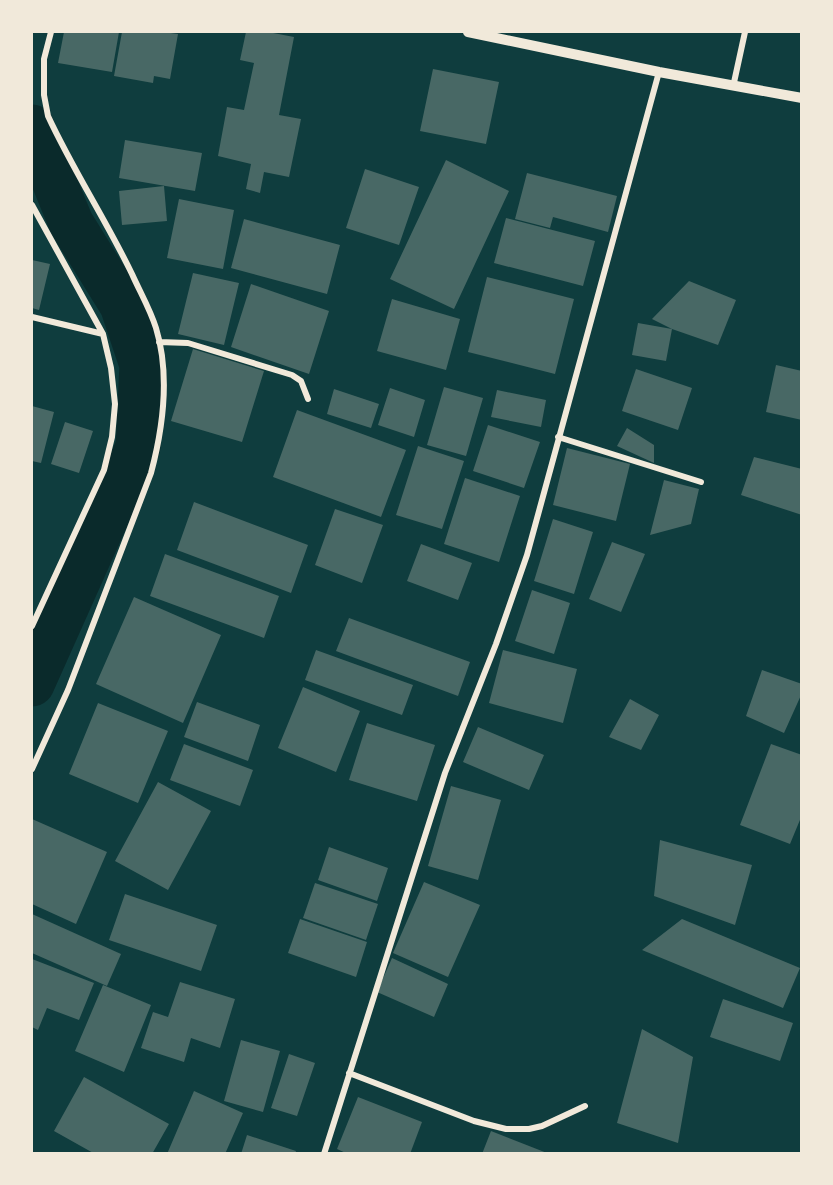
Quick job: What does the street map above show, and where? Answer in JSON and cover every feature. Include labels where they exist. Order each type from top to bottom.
[{"type":"street","points":[[32,769],[68,690],[151,473],[160,439],[163,390],[162,355],[156,328],[147,305],[118,245],[48,116],[44,95],[44,59],[51,32]]},
{"type":"street","points":[[468,32],[733,87],[801,98]]},
{"type":"street","points":[[733,87],[745,32]]},
{"type":"street","points":[[324,1154],[445,773],[496,644],[527,555],[659,72]]},
{"type":"street","points":[[32,205],[103,334],[111,368],[115,404],[110,448],[104,470],[32,626]]},
{"type":"street","points":[[32,317],[103,334]]},
{"type":"street","points":[[159,342],[188,343],[292,375],[301,381],[308,399]]},
{"type":"street","points":[[558,437],[701,482]]},
{"type":"street","points":[[349,1073],[474,1121],[506,1129],[530,1129],[542,1126],[585,1106]]},
{"type":"building","points":[[64,32],[119,32],[112,72],[58,63]]},
{"type":"building","points":[[122,32],[178,34],[170,79],[154,76],[153,83],[114,76]]},
{"type":"building","points":[[246,32],[268,32],[294,37],[279,115],[301,119],[289,177],[264,172],[260,193],[246,189],[251,164],[218,156],[227,107],[244,110],[254,63],[240,60]]},
{"type":"building","points":[[433,69],[499,82],[486,144],[420,131]]},
{"type":"building","points":[[125,140],[202,153],[195,191],[119,178]]},
{"type":"building","points":[[446,160],[509,191],[454,309],[390,279]]},
{"type":"building","points":[[365,169],[419,187],[399,245],[346,228]]},
{"type":"building","points":[[527,173],[617,196],[608,232],[553,217],[550,228],[515,219]]},
{"type":"building","points":[[164,186],[167,221],[122,225],[119,191]]},
{"type":"building","points":[[179,199],[234,210],[223,269],[167,258]]},
{"type":"building","points":[[506,218],[595,241],[583,286],[494,263]]},
{"type":"building","points":[[244,219],[340,245],[327,294],[231,268]]},
{"type":"building","points":[[32,260],[50,264],[39,310],[32,308]]},
{"type":"building","points":[[193,273],[239,283],[224,345],[178,334]]},
{"type":"building","points":[[487,277],[574,299],[555,374],[468,352]]},
{"type":"building","points":[[689,281],[736,300],[718,345],[672,329],[652,319]]},
{"type":"building","points":[[251,284],[329,311],[309,374],[231,347]]},
{"type":"building","points":[[392,299],[460,319],[446,370],[377,351]]},
{"type":"building","points":[[638,323],[672,329],[666,361],[632,355]]},
{"type":"building","points":[[193,349],[264,371],[242,442],[171,421]]},
{"type":"building","points":[[776,365],[802,371],[802,420],[766,412]]},
{"type":"building","points":[[636,369],[692,388],[678,430],[622,411]]},
{"type":"building","points":[[444,387],[483,398],[466,456],[427,445]]},
{"type":"building","points":[[390,388],[425,400],[414,437],[378,425]]},
{"type":"building","points":[[334,389],[379,404],[371,428],[327,414]]},
{"type":"building","points":[[497,390],[546,400],[541,427],[491,417]]},
{"type":"building","points":[[32,406],[54,412],[41,463],[32,461]]},
{"type":"building","points":[[297,410],[406,450],[381,517],[273,477]]},
{"type":"building","points":[[65,422],[93,431],[79,473],[51,464]]},
{"type":"building","points":[[488,425],[540,442],[524,488],[473,471]]},
{"type":"building","points":[[627,428],[654,445],[654,463],[617,446]]},
{"type":"building","points":[[418,446],[464,461],[442,529],[396,515]]},
{"type":"building","points":[[567,448],[630,464],[616,521],[553,505]]},
{"type":"building","points":[[754,457],[802,469],[802,515],[741,495]]},
{"type":"building","points":[[465,478],[520,496],[499,562],[444,544]]},
{"type":"building","points":[[664,480],[699,489],[691,524],[650,535]]},
{"type":"building","points":[[194,502],[308,545],[291,593],[177,550]]},
{"type":"building","points":[[335,509],[383,525],[362,583],[315,565]]},
{"type":"building","points":[[553,519],[593,532],[574,594],[534,581]]},
{"type":"building","points":[[612,542],[645,554],[621,612],[589,599]]},
{"type":"building","points":[[421,544],[472,563],[458,600],[407,581]]},
{"type":"building","points":[[165,554],[279,596],[264,638],[150,596]]},
{"type":"building","points":[[532,590],[570,603],[554,654],[515,641]]},
{"type":"building","points":[[134,597],[221,635],[183,723],[96,684]]},
{"type":"building","points":[[349,618],[470,662],[458,696],[336,651]]},
{"type":"building","points":[[316,650],[413,685],[402,715],[305,680]]},
{"type":"building","points":[[503,650],[577,669],[563,723],[489,703]]},
{"type":"building","points":[[762,670],[802,684],[802,693],[784,733],[746,716]]},
{"type":"building","points":[[303,687],[360,711],[336,772],[278,748]]},
{"type":"building","points":[[630,699],[659,715],[641,750],[609,737]]},
{"type":"building","points":[[197,702],[260,725],[248,761],[184,737]]},
{"type":"building","points":[[98,703],[168,731],[138,803],[69,774]]},
{"type":"building","points":[[367,723],[435,745],[417,801],[349,780]]},
{"type":"building","points":[[478,727],[544,755],[529,790],[463,762]]},
{"type":"building","points":[[184,744],[253,770],[240,806],[170,780]]},
{"type":"building","points":[[771,744],[802,755],[802,815],[790,844],[740,825]]},
{"type":"building","points":[[158,782],[211,811],[168,890],[115,861]]},
{"type":"building","points":[[451,786],[501,800],[478,880],[428,866]]},
{"type":"building","points":[[32,819],[107,852],[76,924],[32,904]]},
{"type":"building","points":[[660,840],[752,865],[735,925],[654,896]]},
{"type":"building","points":[[329,847],[388,868],[377,901],[318,880]]},
{"type":"building","points":[[424,882],[480,905],[448,977],[393,953]]},
{"type":"building","points":[[315,883],[378,904],[366,940],[303,918]]},
{"type":"building","points":[[125,894],[217,925],[201,971],[109,940]]},
{"type":"building","points":[[32,914],[121,954],[107,986],[32,953]]},
{"type":"building","points":[[300,919],[367,942],[356,977],[288,953]]},
{"type":"building","points":[[682,919],[800,968],[783,1008],[642,950]]},
{"type":"building","points":[[392,958],[448,984],[434,1017],[377,992]]},
{"type":"building","points":[[32,959],[94,983],[79,1020],[47,1008],[38,1030],[32,1027]]},
{"type":"building","points":[[180,982],[235,999],[220,1048],[191,1038],[184,1062],[141,1048],[153,1012],[168,1017]]},
{"type":"building","points":[[103,985],[151,1005],[124,1072],[75,1051]]},
{"type":"building","points":[[723,999],[793,1023],[780,1061],[710,1037]]},
{"type":"building","points":[[642,1029],[693,1057],[678,1143],[617,1123]]},
{"type":"building","points":[[241,1040],[280,1051],[263,1112],[224,1101]]},
{"type":"building","points":[[289,1054],[315,1063],[297,1116],[271,1108]]},
{"type":"building","points":[[84,1077],[169,1124],[152,1154],[95,1154],[54,1131]]},
{"type":"building","points":[[194,1091],[243,1113],[225,1154],[167,1154]]},
{"type":"building","points":[[358,1097],[422,1122],[410,1154],[348,1154],[337,1149]]},
{"type":"building","points":[[491,1131],[547,1153],[547,1154],[482,1154]]},
{"type":"building","points":[[247,1135],[296,1151],[295,1154],[241,1154]]},
{"type":"waterway","points":[[32,127],[71,223],[122,305],[142,365],[138,447],[32,684]]}]
